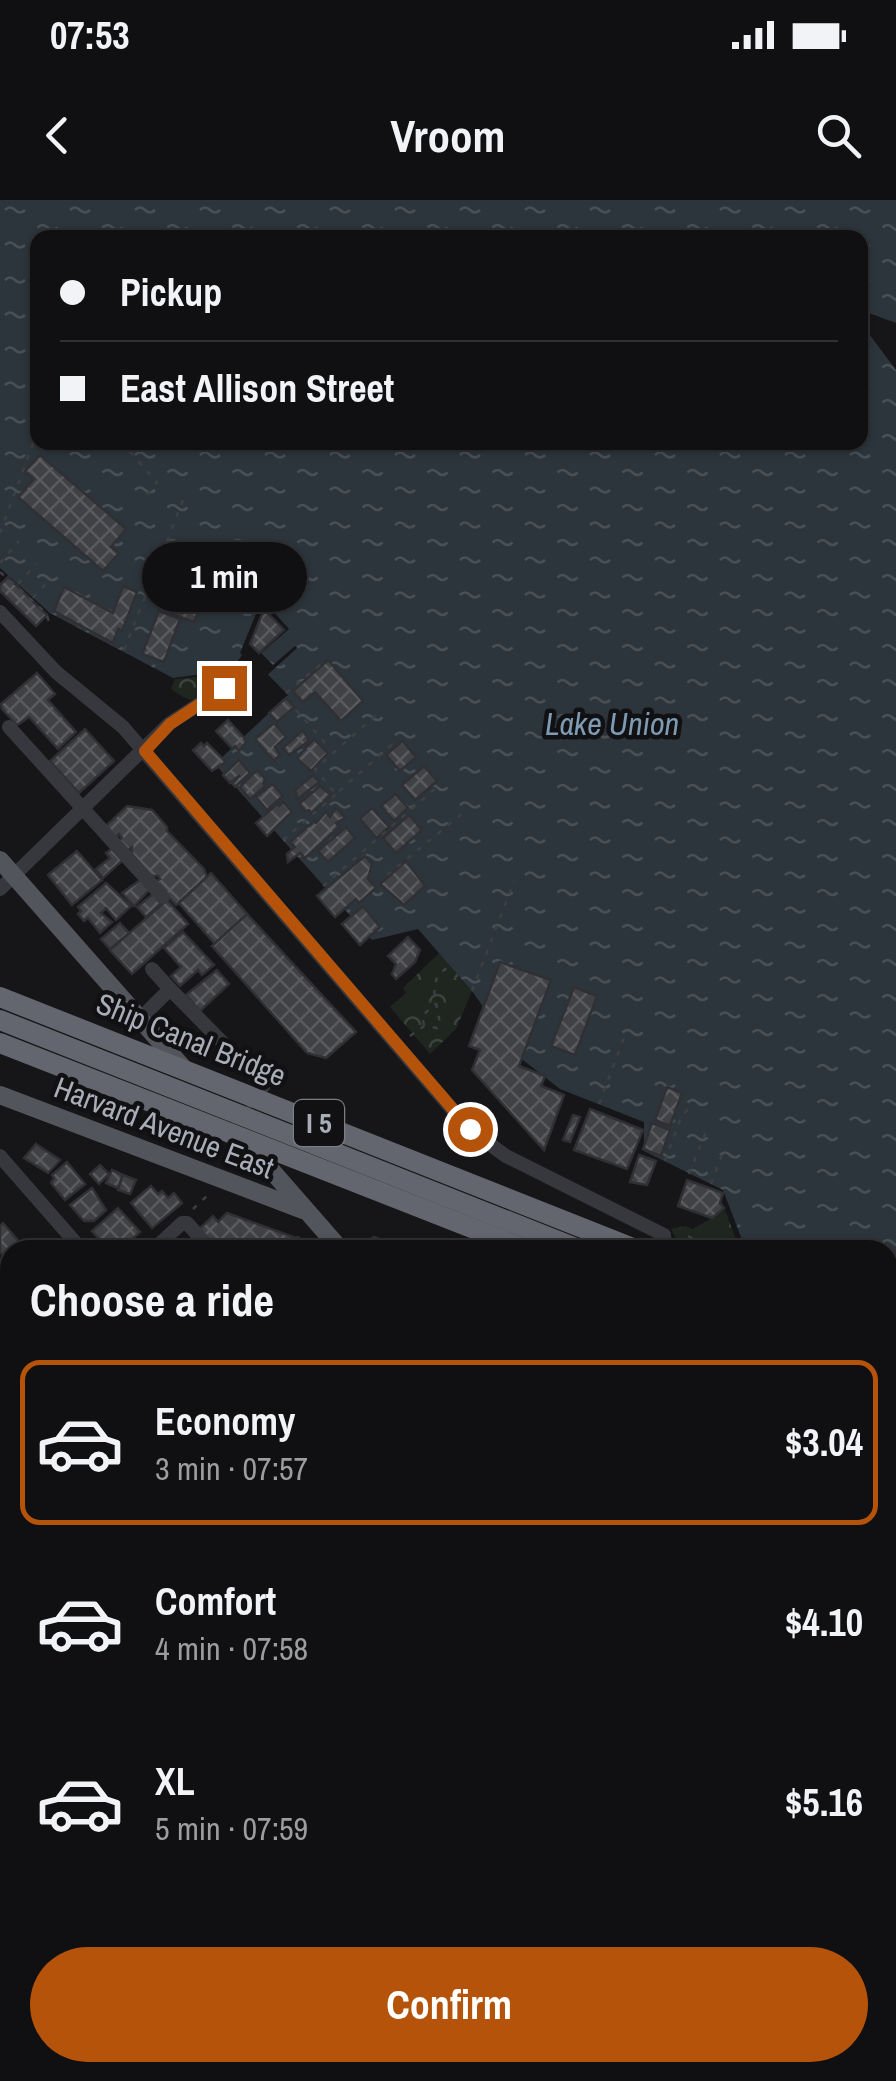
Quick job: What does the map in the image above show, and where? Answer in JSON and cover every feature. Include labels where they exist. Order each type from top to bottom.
[{"type":"highway","name":"Ship Canal Bridge","points":[[0,997],[613,1240]]},
{"type":"highway","name":"Ship Canal Bridge","points":[[0,1020],[556,1240]]},
{"type":"highway","name":"I 5","points":[[0,1043],[502,1240]]},
{"type":"main road","points":[[0,860],[7,882],[140,1018],[333,1240]]},
{"type":"main road","name":"Harvard Avenue East","points":[[0,1095],[308,1212]]},
{"type":"street","points":[[0,612],[56,672],[123,726],[470,1129],[506,1156],[664,1236],[665,1240]]},
{"type":"street","points":[[7,882],[170,724],[224,688]]},
{"type":"street","points":[[9,728],[163,898]]},
{"type":"street","points":[[152,969],[264,1085],[232,1125]]},
{"type":"street","points":[[140,1018],[170,989]]},
{"type":"street","points":[[0,1156],[73,1240]]},
{"type":"street","points":[[164,1240],[186,1219],[203,1240]]},
{"type":"path","points":[[0,533],[31,450]]},
{"type":"path","points":[[128,450],[157,482],[144,499]]},
{"type":"path","points":[[124,650],[185,495]]},
{"type":"path","points":[[0,563],[19,541]]},
{"type":"path","points":[[18,584],[36,564]]},
{"type":"path","points":[[0,572],[46,613],[51,628]]},
{"type":"path","points":[[33,598],[51,578]]},
{"type":"path","points":[[286,693],[326,660]]},
{"type":"path","points":[[296,710],[325,743]]},
{"type":"path","points":[[336,794],[316,769],[376,716]]},
{"type":"path","points":[[283,840],[397,740]]},
{"type":"path","points":[[324,886],[437,788]]},
{"type":"path","points":[[387,875],[462,813]]},
{"type":"path","points":[[472,991],[514,882]]},
{"type":"path","points":[[416,1030],[440,1024],[433,986],[439,973],[447,968]]},
{"type":"path","points":[[424,1026],[422,1016],[436,1003]]},
{"type":"path","points":[[599,1104],[626,1035]]},
{"type":"path","points":[[665,1161],[688,1108]]},
{"type":"path","points":[[690,1174],[707,1130]]},
{"type":"path","points":[[710,1184],[722,1152]]},
{"type":"path","points":[[186,1219],[207,1196]]},
{"type":"path","points":[[688,1236],[695,1240]]},
{"type":"green space","points":[[215,675],[213,692],[201,699],[187,699],[171,689],[175,679]]},
{"type":"green space","points":[[439,953],[472,991],[456,1029],[430,1054],[390,1007],[406,993],[403,988]]},
{"type":"green space","points":[[725,1210],[736,1240],[677,1240],[671,1229],[693,1229]]},
{"type":"water","name":"Lake Union","points":[[0,200],[896,200],[896,323],[868,315],[868,230],[30,230],[30,450],[868,450],[868,333],[896,370],[896,1240],[742,1240],[723,1190],[644,1151],[644,1122],[560,1089],[518,1056],[472,991],[418,929],[372,940],[215,764],[288,695],[245,651],[231,670],[173,678],[50,613],[0,568]]},
{"type":"pier","points":[[262,599],[289,629],[261,653],[273,665],[297,648],[264,678],[240,653]]},
{"type":"building","points":[[40,455],[126,529],[111,547],[119,553],[103,571],[18,497],[34,479],[25,471]]},
{"type":"building","points":[[155,564],[163,567],[152,593],[145,590]]},
{"type":"building","points":[[176,566],[211,579],[194,622],[159,609]]},
{"type":"building","points":[[8,577],[47,615],[36,626],[0,591]]},
{"type":"building","points":[[123,586],[137,592],[122,631],[118,629],[113,643],[54,611],[64,587],[113,613]]},
{"type":"building","points":[[264,609],[284,630],[259,653],[250,644]]},
{"type":"building","points":[[159,611],[180,619],[164,662],[142,654]]},
{"type":"building","points":[[328,660],[363,701],[341,721],[315,692],[303,702],[293,691]]},
{"type":"building","points":[[37,673],[55,694],[48,700],[76,732],[58,749],[29,717],[17,725],[2,709],[1,704]]},
{"type":"building","points":[[286,698],[294,707],[277,722],[269,713]]},
{"type":"building","points":[[228,720],[247,741],[239,751],[216,731]]},
{"type":"building","points":[[274,723],[286,737],[275,747],[280,755],[274,761],[255,739]]},
{"type":"building","points":[[85,729],[114,761],[79,793],[50,761]]},
{"type":"building","points":[[303,730],[309,741],[289,755],[283,748]]},
{"type":"building","points":[[314,739],[328,753],[311,771],[297,758]]},
{"type":"building","points":[[402,741],[416,757],[400,771],[386,755]]},
{"type":"building","points":[[207,743],[226,762],[212,771],[193,750]]},
{"type":"building","points":[[239,760],[250,773],[235,787],[232,783],[240,775],[230,783],[223,775]]},
{"type":"building","points":[[424,766],[437,781],[415,800],[402,785]]},
{"type":"building","points":[[257,770],[266,780],[265,786],[250,799],[240,787]]},
{"type":"building","points":[[313,775],[319,782],[298,799],[295,790]]},
{"type":"building","points":[[272,784],[283,796],[267,810],[256,797]]},
{"type":"building","points":[[320,786],[331,795],[312,813],[306,812],[299,804]]},
{"type":"building","points":[[395,794],[408,808],[394,821],[381,806]]},
{"type":"building","points":[[283,802],[292,812],[267,836],[256,823]]},
{"type":"building","points":[[127,806],[152,810],[204,869],[207,877],[176,905],[155,882],[160,879],[158,876],[150,876],[132,855],[132,847],[127,851],[119,834],[116,837],[106,826]]},
{"type":"building","points":[[336,808],[345,818],[336,823],[339,827],[305,858],[300,853],[288,862],[287,854],[295,847],[290,842],[326,812],[330,817]]},
{"type":"building","points":[[372,808],[389,827],[377,838],[360,819]]},
{"type":"building","points":[[409,815],[422,830],[396,853],[383,838]]},
{"type":"building","points":[[346,827],[355,838],[328,862],[318,851]]},
{"type":"building","points":[[113,848],[123,860],[103,878],[96,869],[110,858],[106,853]]},
{"type":"building","points":[[77,851],[102,880],[72,905],[48,875]]},
{"type":"building","points":[[365,856],[372,864],[368,879],[376,888],[335,917],[317,896]]},
{"type":"building","points":[[406,861],[425,886],[404,905],[380,884]]},
{"type":"building","points":[[211,873],[247,914],[215,944],[179,903]]},
{"type":"building","points":[[142,879],[151,888],[134,906],[122,893]]},
{"type":"building","points":[[106,883],[131,906],[116,920],[106,908],[101,913],[112,922],[100,933],[88,918],[84,921],[78,914],[78,907]]},
{"type":"building","points":[[153,894],[161,904],[146,917],[137,907]]},
{"type":"building","points":[[167,900],[188,924],[132,974],[110,950]]},
{"type":"building","points":[[363,906],[380,927],[360,945],[342,924]]},
{"type":"building","points":[[247,914],[356,1032],[326,1058],[307,1053],[212,946]]},
{"type":"building","points":[[120,923],[129,933],[110,949],[101,939]]},
{"type":"building","points":[[183,932],[214,965],[202,975],[198,970],[180,986],[171,976],[181,967],[164,948]]},
{"type":"building","points":[[408,937],[420,950],[415,962],[396,979],[392,974],[396,964],[388,956]]},
{"type":"building","points":[[500,962],[551,980],[519,1066],[545,1076],[541,1086],[564,1095],[544,1150],[472,1070],[480,1050],[469,1046]]},
{"type":"building","points":[[217,970],[229,984],[200,1011],[186,995]]},
{"type":"building","points":[[574,987],[597,996],[575,1055],[551,1046]]},
{"type":"building","points":[[667,1087],[682,1093],[670,1126],[655,1120]]},
{"type":"building","points":[[590,1109],[643,1130],[627,1169],[574,1150]]},
{"type":"building","points":[[573,1115],[580,1117],[570,1142],[563,1140]]},
{"type":"building","points":[[652,1123],[670,1130],[661,1156],[643,1149]]},
{"type":"building","points":[[36,1144],[60,1160],[48,1173],[24,1158]]},
{"type":"building","points":[[639,1155],[656,1161],[647,1185],[630,1182]]},
{"type":"building","points":[[67,1162],[85,1184],[65,1200],[51,1183],[52,1175]]},
{"type":"building","points":[[100,1165],[109,1174],[99,1184],[90,1174]]},
{"type":"building","points":[[112,1170],[123,1175],[118,1188],[106,1183]]},
{"type":"building","points":[[123,1175],[136,1180],[130,1194],[118,1190]]},
{"type":"building","points":[[687,1180],[723,1193],[720,1203],[724,1208],[712,1218],[678,1206]]},
{"type":"building","points":[[151,1186],[168,1198],[174,1193],[182,1203],[152,1228],[131,1203]]},
{"type":"building","points":[[92,1188],[106,1210],[94,1221],[84,1221],[70,1205]]},
{"type":"building","points":[[118,1208],[140,1232],[131,1240],[100,1240],[92,1231]]},
{"type":"building","points":[[227,1213],[296,1238],[209,1240],[199,1229],[213,1216],[218,1222]]},
{"type":"building","points":[[3,1223],[18,1240],[0,1240]]},
{"type":"route","points":[[224,688],[170,724],[145,751],[470,1129]]}]
